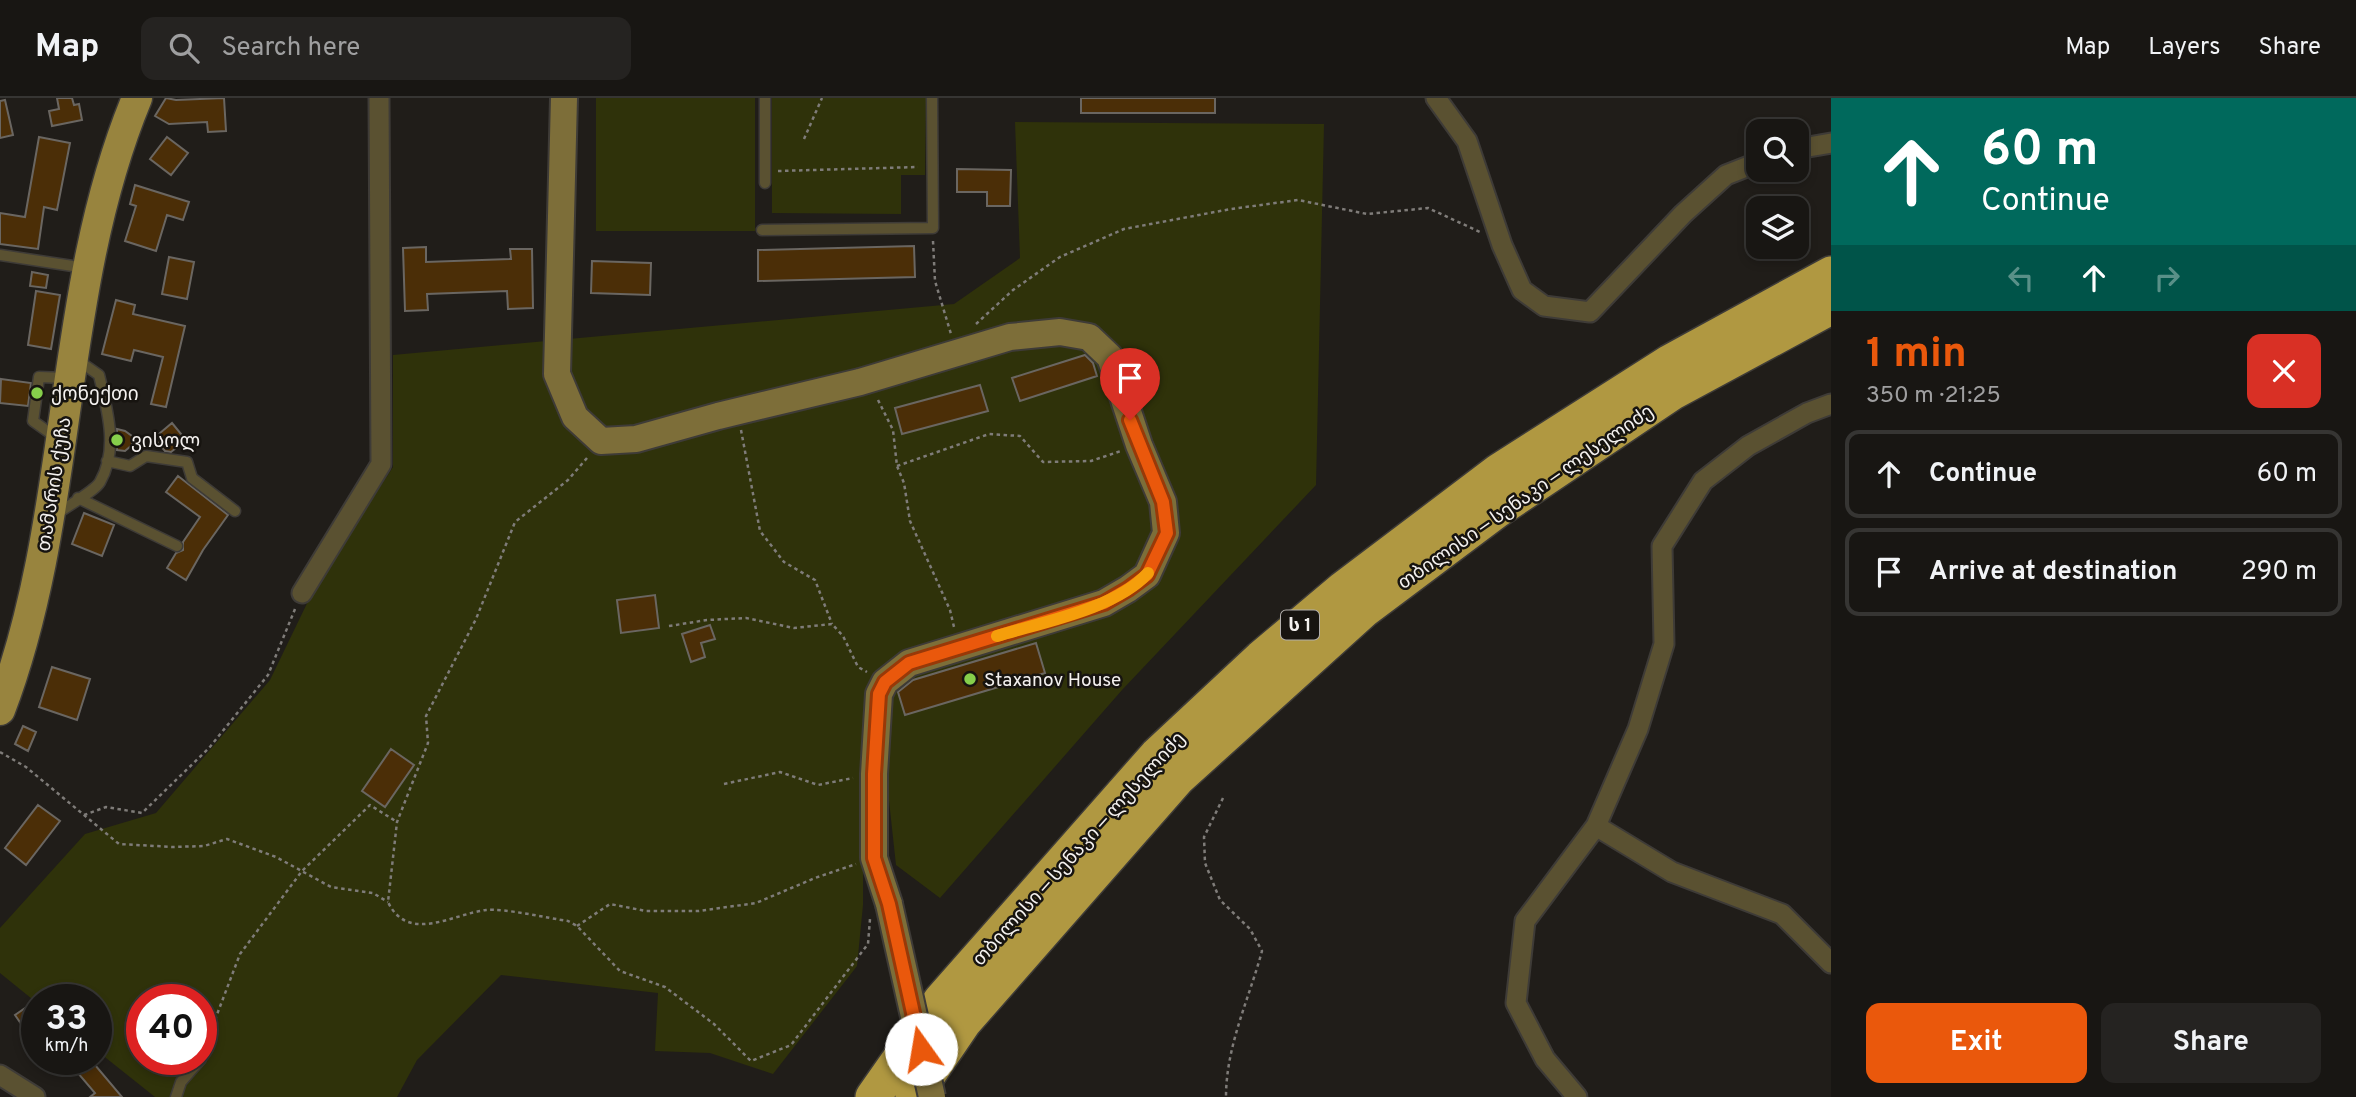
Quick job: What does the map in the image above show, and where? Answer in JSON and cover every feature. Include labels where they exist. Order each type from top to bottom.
[{"type":"highway","name":"თბილისი — სენაკი — ლესელიძე","points":[[873,1097],[941,1000],[1157,755],[1261,658],[1343,589],[1499,471],[1670,362],[1831,274]]},
{"type":"highway","name":"თბილისი — სენაკი — ლესელიძე","points":[[913,1097],[964,1021],[1178,778],[1364,610],[1496,511],[1673,393],[1831,307]]},
{"type":"main road","name":"თამარის ქუჩა","points":[[0,710],[13,674],[40,566],[86,268],[133,110]]},
{"type":"street","points":[[302,593],[382,464],[379,98]]},
{"type":"street","points":[[564,98],[557,374],[575,417],[601,441],[636,439],[737,411],[860,382],[1010,337],[1060,332],[1089,337],[1110,357],[1139,445],[1163,502],[1167,533],[1147,575],[1104,603],[909,663],[885,682],[879,694],[874,774],[874,858],[880,906],[932,1097]]},
{"type":"street","points":[[1436,98],[1466,141],[1502,245],[1521,290],[1544,306],[1590,312],[1683,214],[1726,175],[1746,167]]},
{"type":"street","points":[[1809,147],[1831,143]]},
{"type":"street","points":[[1577,1097],[1545,1059],[1516,1003],[1525,922],[1596,826],[1638,729],[1664,643],[1662,546],[1703,481],[1748,446],[1807,413],[1831,404]]},
{"type":"street","points":[[1596,826],[1672,872],[1782,914],[1831,963]]},
{"type":"street","points":[[0,1075],[35,1097]]},
{"type":"lane","points":[[765,98],[765,183]]},
{"type":"lane","points":[[762,230],[933,228],[932,98]]},
{"type":"lane","points":[[0,255],[86,268]]},
{"type":"lane","points":[[48,520],[100,483],[110,450],[109,420],[99,375],[71,367]]},
{"type":"lane","points":[[107,461],[130,466],[146,456],[187,462],[192,478],[234,511]]},
{"type":"lane","points":[[78,498],[177,546]]},
{"type":"lane","points":[[176,1097],[181,1082],[187,1075]]},
{"type":"path","points":[[804,139],[822,98]]},
{"type":"path","points":[[765,171],[932,166]]},
{"type":"path","points":[[957,354],[978,321],[1013,290],[1060,257],[1124,229],[1231,209],[1298,200],[1367,214],[1428,208],[1468,225],[1502,245]]},
{"type":"path","points":[[933,228],[935,281],[957,354]]},
{"type":"path","points":[[860,382],[878,400],[893,430],[897,466],[904,483],[910,521],[950,610],[960,647]]},
{"type":"path","points":[[737,411],[761,531],[784,562],[815,580],[832,624],[843,636],[858,667],[885,682]]},
{"type":"path","points":[[897,466],[989,434],[1020,436],[1043,462],[1091,461],[1139,445]]},
{"type":"path","points":[[388,902],[397,822],[428,743],[426,716],[476,619],[516,522],[568,480],[601,441]]},
{"type":"path","points":[[84,815],[106,807],[142,813],[209,748],[268,675],[302,593]]},
{"type":"path","points":[[670,626],[746,618],[794,628],[832,624]]},
{"type":"path","points":[[0,752],[26,766],[119,844],[173,848],[204,846],[227,839],[276,857],[331,887],[373,893],[388,902],[394,913],[409,924],[435,923],[488,910],[568,921],[577,926],[620,971],[665,988],[714,1024],[751,1061],[791,1045],[868,944],[880,906]]},
{"type":"path","points":[[724,784],[780,772],[818,785],[874,774]]},
{"type":"path","points":[[1223,798],[1204,837],[1205,863],[1220,900],[1250,929],[1262,951],[1253,988],[1241,1012],[1226,1081],[1226,1097]]},
{"type":"path","points":[[217,1010],[240,954],[302,871],[370,805],[397,822]]},
{"type":"path","points":[[577,926],[610,904],[646,911],[699,911],[756,903],[815,878],[874,858]]},
{"type":"green space","points":[[596,98],[755,98],[755,231],[596,231]]},
{"type":"green space","points":[[772,98],[926,98],[925,175],[901,175],[901,214],[772,213]]},
{"type":"green space","points":[[1015,122],[1324,124],[1316,485],[1122,690],[940,898],[896,865],[885,764],[863,792],[863,905],[857,966],[773,1074],[710,1053],[655,1051],[658,993],[501,975],[417,1060],[397,1097],[155,1097],[127,1075],[217,1075],[217,984],[126,984],[126,1074],[112,1063],[112,984],[21,984],[21,990],[0,973],[0,928],[85,834],[156,813],[270,680],[313,591],[393,467],[393,355],[954,304],[1020,258]]},
{"type":"building","points":[[57,98],[72,98],[74,105],[79,104],[82,120],[52,126],[49,111],[59,109]]},
{"type":"building","points":[[166,98],[224,98],[226,131],[208,132],[207,122],[169,124],[155,116]]},
{"type":"building","points":[[1081,98],[1215,98],[1215,113],[1081,113]]},
{"type":"building","points":[[5,100],[13,135],[0,138],[0,101]]},
{"type":"building","points":[[39,137],[70,143],[57,210],[44,207],[38,249],[0,244],[0,213],[25,217]]},
{"type":"building","points":[[167,137],[188,153],[171,175],[150,159]]},
{"type":"building","points":[[957,169],[1011,170],[1010,206],[987,206],[987,192],[957,192]]},
{"type":"building","points":[[135,185],[189,202],[183,220],[167,215],[156,251],[125,241],[136,206],[130,204]]},
{"type":"building","points":[[914,246],[915,277],[758,281],[758,250]]},
{"type":"building","points":[[426,247],[426,262],[511,259],[510,249],[532,249],[533,308],[508,309],[507,291],[427,294],[428,310],[405,311],[403,248]]},
{"type":"building","points":[[169,257],[194,262],[187,299],[162,294]]},
{"type":"building","points":[[592,261],[651,263],[650,295],[591,293]]},
{"type":"building","points":[[32,272],[48,275],[46,288],[30,286]]},
{"type":"building","points":[[36,291],[60,295],[51,349],[28,345]]},
{"type":"building","points":[[116,300],[135,305],[133,314],[185,326],[166,407],[151,404],[163,357],[134,350],[131,361],[102,354]]},
{"type":"building","points":[[1085,355],[1093,363],[1097,376],[1020,401],[1012,378]]},
{"type":"building","points":[[1,379],[31,383],[28,406],[0,403]]},
{"type":"building","points":[[980,385],[988,411],[902,434],[895,408]]},
{"type":"building","points":[[172,423],[186,440],[171,452],[165,451],[154,438]]},
{"type":"building","points":[[117,429],[132,436],[132,445],[125,451],[117,450]]},
{"type":"building","points":[[178,476],[228,515],[186,580],[167,568],[176,553],[183,550],[183,542],[200,517],[166,492]]},
{"type":"building","points":[[84,513],[114,525],[102,556],[72,544]]},
{"type":"building","points":[[655,595],[659,628],[621,633],[617,600]]},
{"type":"building","points":[[710,625],[715,639],[701,643],[705,657],[691,662],[682,634]]},
{"type":"building","name":"Staxanov House","points":[[1036,643],[1045,673],[905,715],[898,692],[913,680]]},
{"type":"building","points":[[52,667],[90,679],[77,720],[39,707]]},
{"type":"building","points":[[23,726],[36,732],[28,751],[15,744]]},
{"type":"building","points":[[391,749],[414,765],[385,807],[362,791]]},
{"type":"building","points":[[38,805],[60,821],[26,865],[5,848]]},
{"type":"building","points":[[21,1011],[21,1024],[15,1015]]},
{"type":"building","points":[[80,1075],[103,1075],[122,1097],[90,1097],[95,1093]]},
{"type":"slow traffic","points":[[997,636],[1104,603],[1148,573]]},
{"type":"place","name":"ქონექთი","points":[[37,393]]},
{"type":"place","name":"ვისოლ","points":[[117,440]]},
{"type":"place","name":"Staxanov House","points":[[970,679]]},
{"type":"route","points":[[921,1049],[889,904],[874,858],[874,774],[879,694],[885,682],[909,663],[1104,603],[1147,575],[1167,533],[1163,502],[1130,420]]}]
